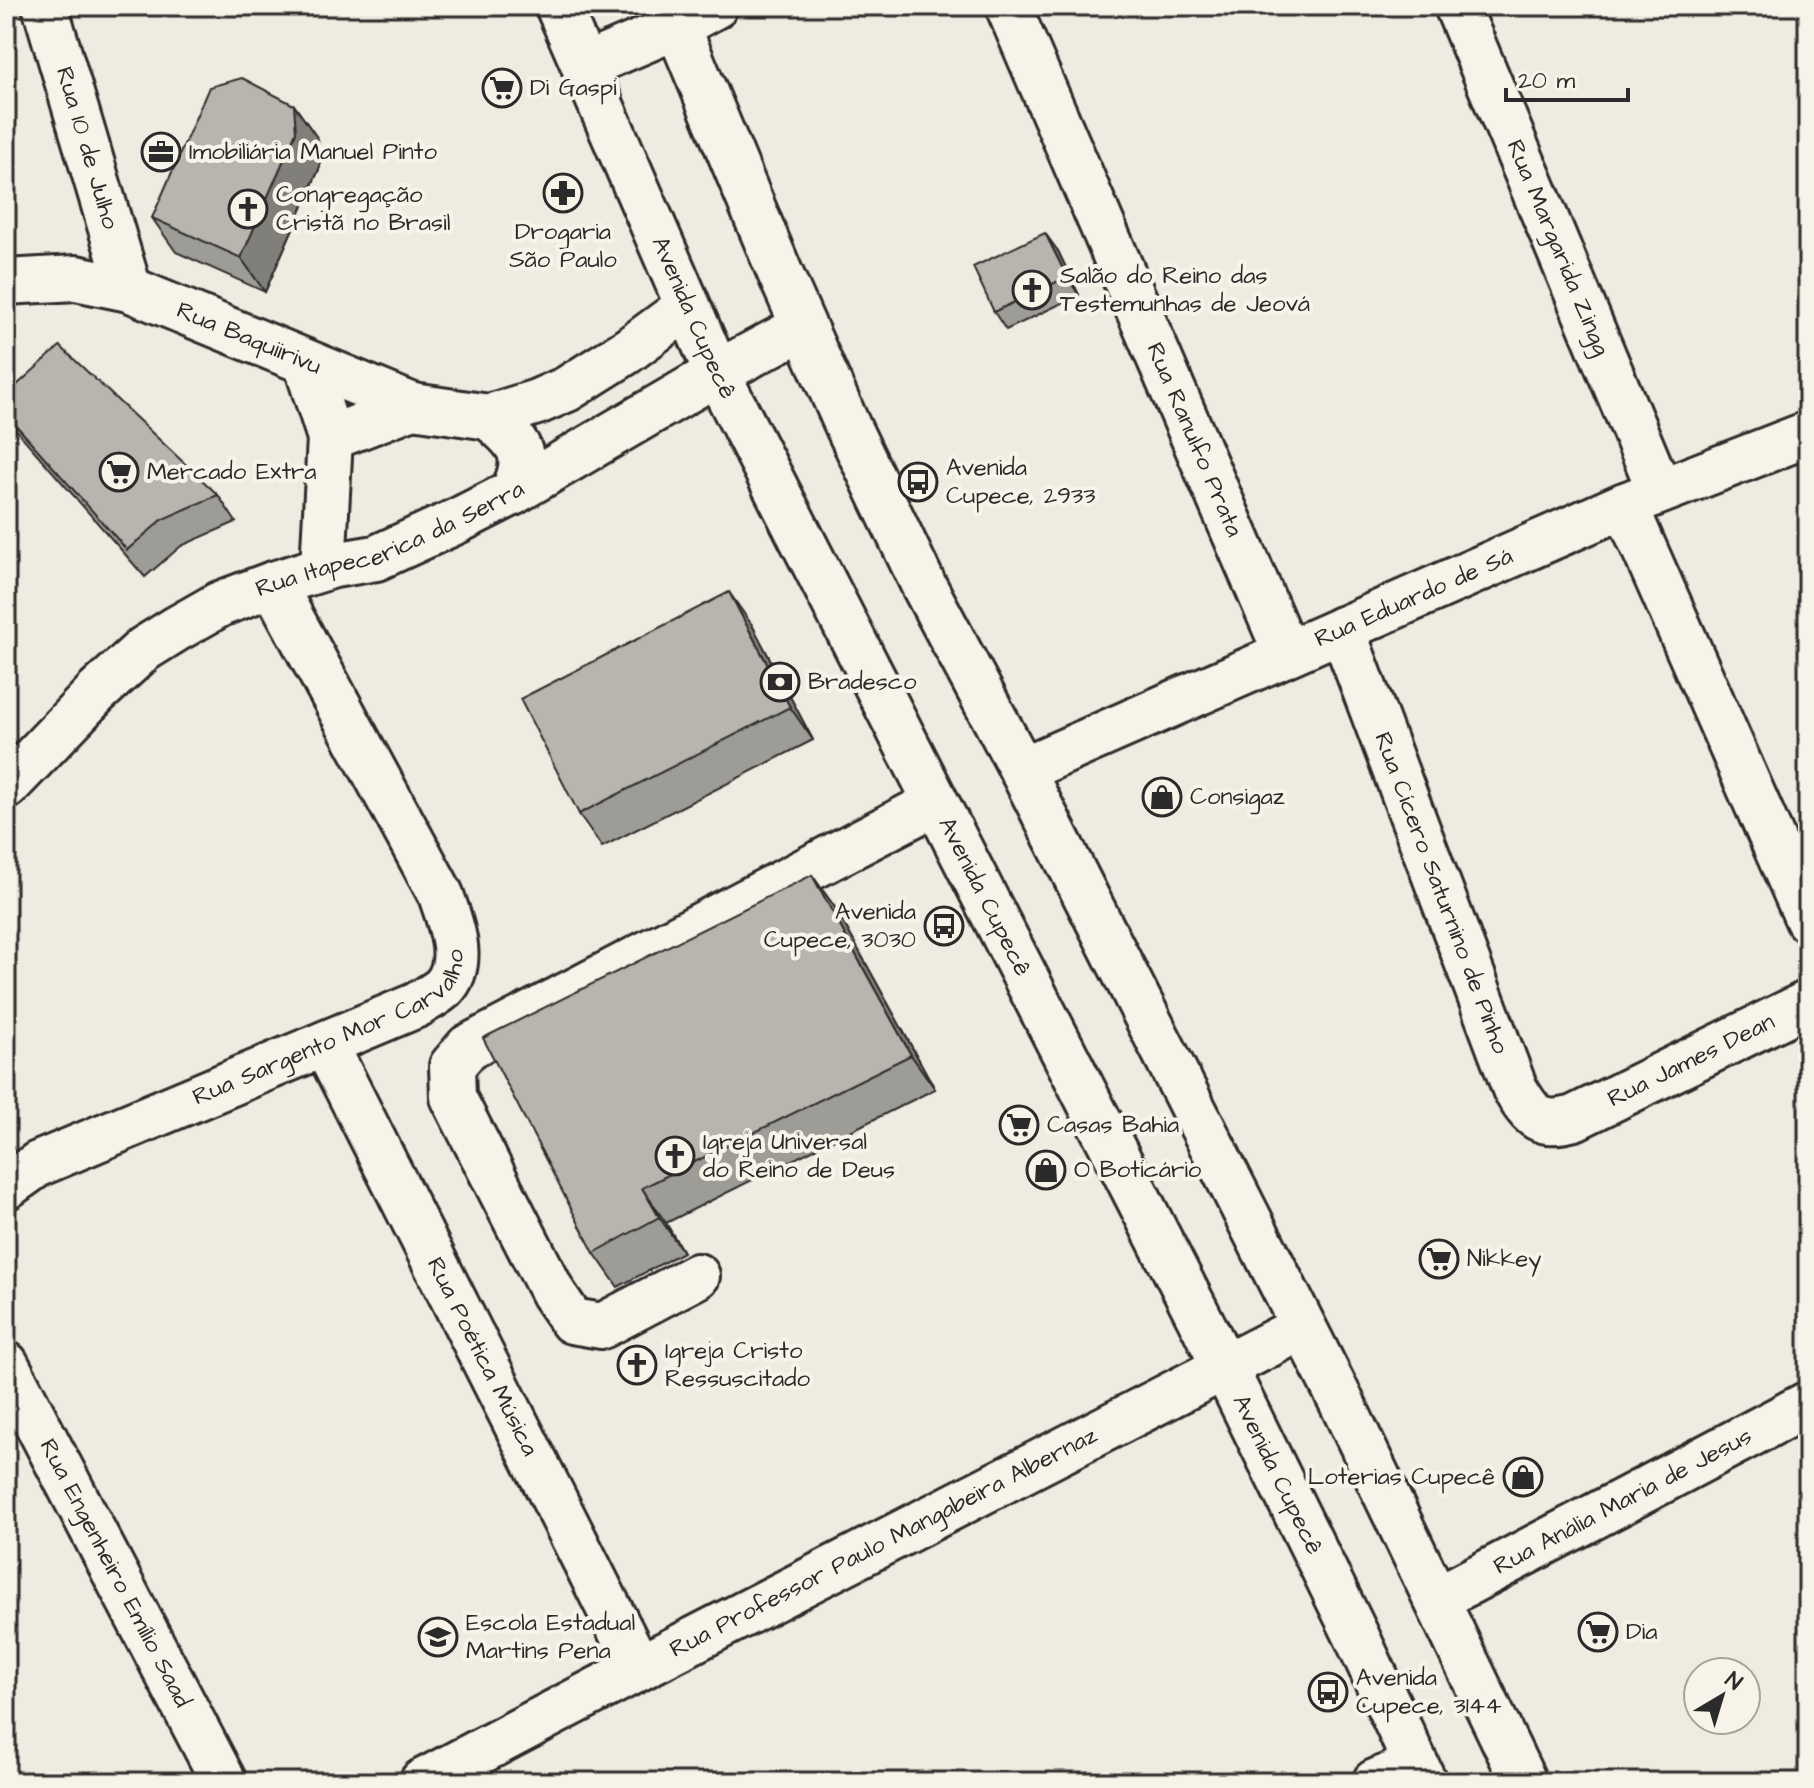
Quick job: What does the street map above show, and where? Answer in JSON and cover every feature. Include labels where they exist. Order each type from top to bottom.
[{"type":"street","name":"Rua 10 de Julho","points":[[45,6],[129,289]]},
{"type":"street","name":"Avenida Cupecê","points":[[558,6],[717,373],[1224,1366],[1357,1637],[1419,1773]]},
{"type":"street","name":"Rua Ranulfo Prata","points":[[1008,6],[1286,653]]},
{"type":"street","name":"Rua Margarida Zingg","points":[[1457,6],[1642,498],[1808,920]]},
{"type":"street","points":[[584,66],[687,13],[803,327],[848,427],[924,586],[1022,770],[1303,1327],[1524,1782]]},
{"type":"street","name":"Rua Baquiirivu","points":[[6,282],[76,278],[129,289],[413,406],[489,417],[567,389],[626,352],[687,307]]},
{"type":"street","name":"Rua Itapecerica da Serra","points":[[6,787],[71,716],[144,649],[220,604],[323,568],[376,558],[512,493],[717,373],[803,327]]},
{"type":"street","points":[[306,363],[330,438],[323,568]]},
{"type":"street","points":[[330,438],[413,406]]},
{"type":"street","points":[[489,417],[511,436],[522,455],[519,479],[512,493]]},
{"type":"street","name":"Rua Eduardo de Sá","points":[[1022,770],[1642,498],[1808,434]]},
{"type":"street","name":"Rua Sargento Mor Carvalho","points":[[22,1176],[417,1005],[442,989],[452,975],[456,955],[452,926],[441,895],[273,584]]},
{"type":"street","name":"Rua Cícero Saturnino de Pinho","points":[[1342,629],[1515,1089],[1527,1108],[1542,1119],[1554,1123],[1574,1118]]},
{"type":"street","points":[[697,1276],[602,1326],[572,1321],[553,1293],[453,1097],[452,1066],[468,1047],[935,803]]},
{"type":"street","name":"Rua James Dean","points":[[1574,1118],[1808,1003]]},
{"type":"street","name":"Rua Poética Música","points":[[325,1044],[639,1668]]},
{"type":"street","name":"Rua Professor Paulo Mangabeira Albernaz","points":[[422,1782],[1303,1327]]},
{"type":"street","name":"Rua Engenheiro Emílio Saad","points":[[6,1364],[224,1782]]},
{"type":"street","name":"Rua Anália Maria de Jesus","points":[[1437,1599],[1808,1404]]},
{"type":"street","points":[[1375,1782],[1419,1773]]},
{"type":"building","points":[[242,78],[294,105],[296,132],[241,258],[152,218],[209,87]]},
{"type":"building","points":[[1045,233],[1067,277],[994,312],[973,267]]},
{"type":"building","name":"Mercado Extra","points":[[60,346],[218,495],[163,519],[127,550],[6,414],[6,395]]},
{"type":"building","points":[[729,592],[790,707],[579,814],[520,699]]},
{"type":"building","name":"Igreja Universal do Reino de Deus","points":[[812,875],[911,1055],[642,1188],[659,1217],[594,1253],[483,1038]]},
{"type":"place","name":"Di Gaspi","points":[[502,88]]},
{"type":"place","name":"Imobiliária Manuel Pinto","points":[[161,152]]},
{"type":"place","name":"Drogaria São Paulo","points":[[563,193]]},
{"type":"place","name":"Congregação Cristã no Brasil","points":[[248,209]]},
{"type":"place","name":"Salão do Reino das Testemunhas de Jeová","points":[[1032,290]]},
{"type":"place","name":"Mercado Extra","points":[[119,472]]},
{"type":"place","name":"Avenida Cupece, 2933","points":[[918,482]]},
{"type":"place","name":"Bradesco","points":[[780,682]]},
{"type":"place","name":"Consigaz","points":[[1162,797]]},
{"type":"place","name":"Avenida Cupece, 3030","points":[[944,926]]},
{"type":"place","name":"Casas Bahia","points":[[1019,1125]]},
{"type":"place","name":"Igreja Universal do Reino de Deus","points":[[675,1156]]},
{"type":"place","name":"O Boticário","points":[[1046,1170]]},
{"type":"place","name":"Nikkey","points":[[1439,1259]]},
{"type":"place","name":"Igreja Cristo Ressuscitado","points":[[637,1365]]},
{"type":"place","name":"Loterias Cupecê","points":[[1523,1477]]},
{"type":"place","name":"Dia","points":[[1598,1632]]},
{"type":"place","name":"Escola Estadual Martins Pena","points":[[438,1637]]},
{"type":"place","name":"Avenida Cupece, 3144","points":[[1328,1692]]}]
